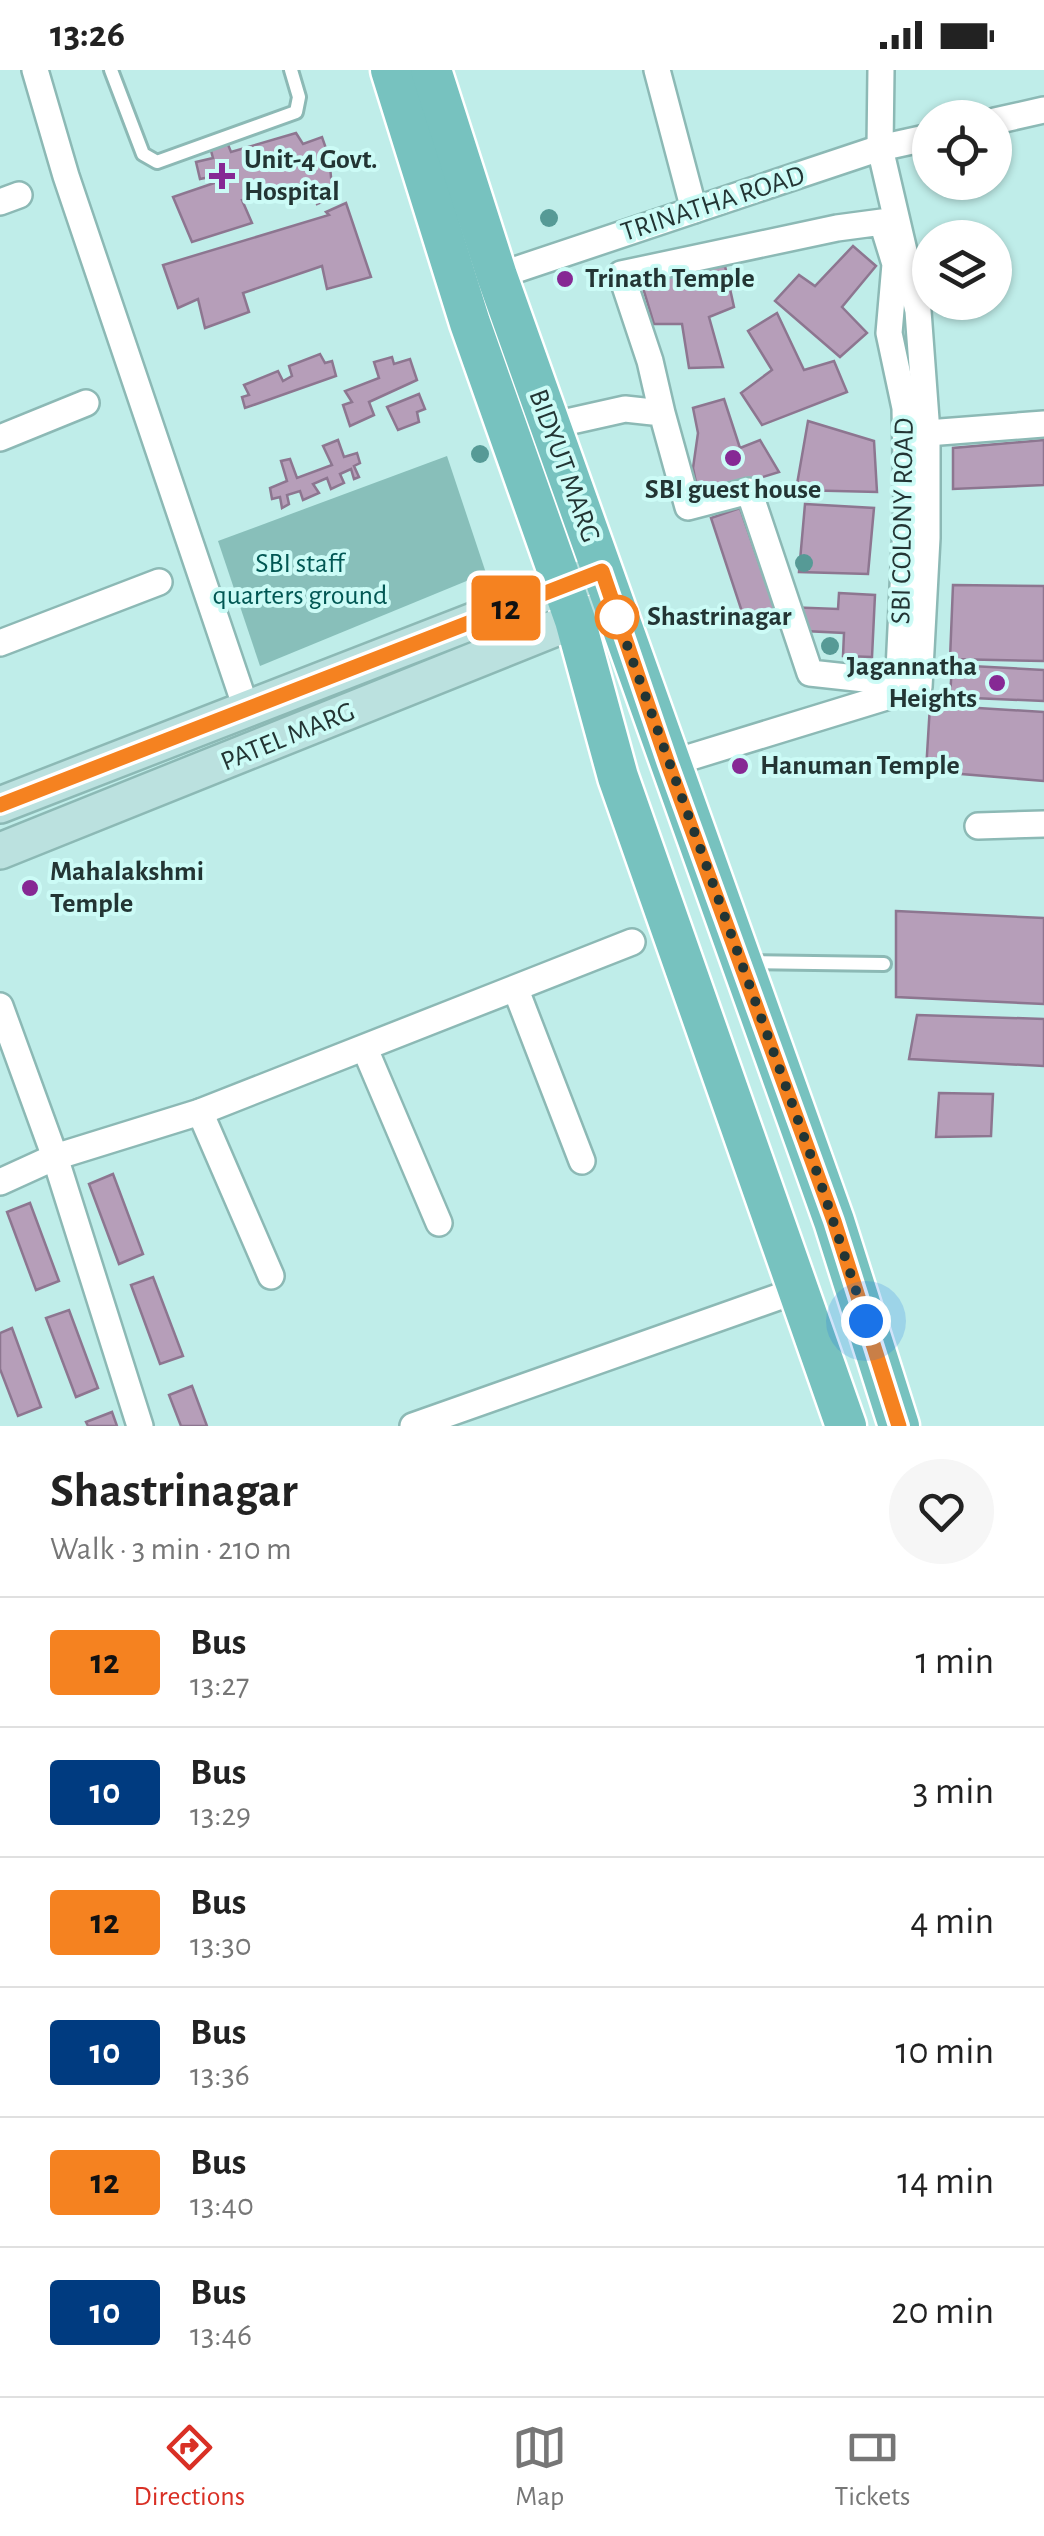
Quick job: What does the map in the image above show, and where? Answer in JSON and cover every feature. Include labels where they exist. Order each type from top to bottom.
[{"type":"main road","name":"BIDYUT MARG","points":[[391,70],[470,323],[568,603],[618,777],[846,1426]]},
{"type":"main road","name":"BIDYUT MARG","points":[[431,70],[496,276],[834,1221],[900,1426]]},
{"type":"street","points":[[34,70],[66,176],[247,711]]},
{"type":"street","points":[[657,70],[694,210]]},
{"type":"street","points":[[668,764],[919,687],[927,538],[927,433],[918,311],[880,148],[881,70]]},
{"type":"street","points":[[1012,118],[1044,110]]},
{"type":"street","name":"TRINATHA ROAD","points":[[496,276],[912,140]]},
{"type":"street","name":"SBI COLONY ROAD","points":[[882,222],[895,264],[890,333],[905,408],[907,505],[899,670],[882,681],[810,673],[749,492],[688,507],[662,412],[650,361],[621,274],[882,222]]},
{"type":"street","points":[[0,438],[86,404]]},
{"type":"street","points":[[549,426],[625,409],[662,412]]},
{"type":"street","points":[[927,433],[1044,424]]},
{"type":"street","points":[[0,643],[159,582]]},
{"type":"street","name":"PATEL MARG","points":[[0,805],[247,711],[608,588]]},
{"type":"street","name":"PATEL MARG","points":[[0,851],[568,603]]},
{"type":"street","points":[[978,826],[1044,824]]},
{"type":"street","points":[[0,1182],[55,1157],[200,1112],[632,942]]},
{"type":"street","points":[[516,990],[582,1161]]},
{"type":"street","points":[[0,1006],[55,1157],[140,1426]]},
{"type":"street","points":[[365,1049],[439,1223]]},
{"type":"street","points":[[200,1112],[271,1276]]},
{"type":"street","points":[[427,1423],[798,1290]]},
{"type":"lane","points":[[111,70],[143,154],[157,162],[296,112],[299,98],[292,70]]},
{"type":"lane","points":[[743,962],[884,964]]},
{"type":"green space","name":"SBI staff quarters ground","points":[[447,456],[486,573],[260,666],[218,541]]},
{"type":"building","points":[[296,133],[303,144],[322,137],[329,157],[333,197],[317,204],[308,182],[242,200],[252,223],[192,242],[173,197],[223,180],[220,175],[200,179],[196,162],[213,158],[210,147],[227,142],[231,152]]},
{"type":"building","points":[[346,203],[371,277],[327,289],[322,266],[243,293],[249,312],[205,328],[198,299],[178,308],[163,265],[329,215],[326,212]]},
{"type":"building","points":[[853,246],[876,266],[842,307],[867,333],[840,357],[775,301],[799,275],[815,286]]},
{"type":"building","points":[[725,266],[734,307],[709,317],[723,367],[689,368],[682,324],[654,324],[640,278]]},
{"type":"building","points":[[777,313],[804,370],[834,361],[847,392],[762,425],[741,393],[772,370],[748,331]]},
{"type":"building","points":[[320,354],[325,363],[332,361],[336,376],[245,408],[242,397],[249,395],[244,385],[278,371],[283,381],[292,376],[289,366]]},
{"type":"building","points":[[392,357],[394,364],[410,359],[417,380],[369,402],[374,415],[350,426],[343,405],[352,402],[345,391],[379,378],[374,362]]},
{"type":"building","points":[[419,394],[425,409],[417,412],[419,422],[398,430],[387,407]]},
{"type":"building","name":"SBI guest house","points":[[724,399],[740,448],[760,440],[779,472],[699,497],[693,468],[698,433],[693,408]]},
{"type":"building","points":[[808,421],[874,441],[877,492],[796,490]]},
{"type":"building","points":[[338,440],[344,457],[357,453],[360,463],[354,466],[359,477],[354,479],[351,469],[340,474],[344,483],[331,489],[327,478],[313,484],[319,493],[303,500],[300,491],[287,495],[289,504],[282,508],[280,497],[272,499],[270,488],[287,481],[281,461],[290,459],[297,478],[332,465],[323,446]]},
{"type":"building","points":[[1044,440],[1044,485],[953,489],[953,448]]},
{"type":"building","points":[[805,504],[874,508],[868,574],[799,572]]},
{"type":"building","points":[[740,508],[775,609],[746,624],[711,518]]},
{"type":"building","points":[[953,585],[1044,586],[1044,661],[950,659]]},
{"type":"building","points":[[839,593],[875,595],[872,657],[843,656],[844,633],[785,630],[786,607],[838,609]]},
{"type":"building","name":"Jagannatha Heights","points":[[952,665],[1044,670],[1044,701],[950,697]]},
{"type":"building","points":[[930,705],[1044,712],[1044,781],[926,771]]},
{"type":"building","points":[[896,911],[1044,918],[1044,1004],[896,997]]},
{"type":"building","points":[[917,1015],[1044,1019],[1044,1066],[909,1059]]},
{"type":"building","points":[[939,1093],[993,1094],[991,1136],[936,1137]]},
{"type":"building","points":[[113,1174],[143,1254],[119,1264],[89,1184]]},
{"type":"building","points":[[30,1203],[59,1281],[36,1290],[7,1212]]},
{"type":"building","points":[[153,1277],[183,1356],[160,1364],[131,1285]]},
{"type":"building","points":[[69,1310],[98,1388],[76,1397],[46,1318]]},
{"type":"building","points":[[12,1328],[41,1407],[18,1416],[0,1369],[0,1333]]},
{"type":"building","points":[[192,1386],[207,1426],[181,1426],[169,1395]]},
{"type":"building","points":[[112,1412],[117,1426],[88,1426],[86,1422]]},
{"type":"bus line","name":"12","points":[[0,805],[602,571],[834,1221],[899,1426]]},
{"type":"place","name":"Unit-4 Govt. Hospital","points":[[222,176]]},
{"type":"place","name":"Trinath Temple","points":[[565,279]]},
{"type":"place","name":"SBI guest house","points":[[733,458]]},
{"type":"place","name":"Shastrinagar","points":[[617,617]]},
{"type":"place","name":"Jagannatha Heights","points":[[997,683]]},
{"type":"place","name":"Hanuman Temple","points":[[740,766]]},
{"type":"place","name":"Mahalakshmi Temple","points":[[30,888]]},
{"type":"route","points":[[617,617],[613,606],[743,962],[866,1321]]}]
